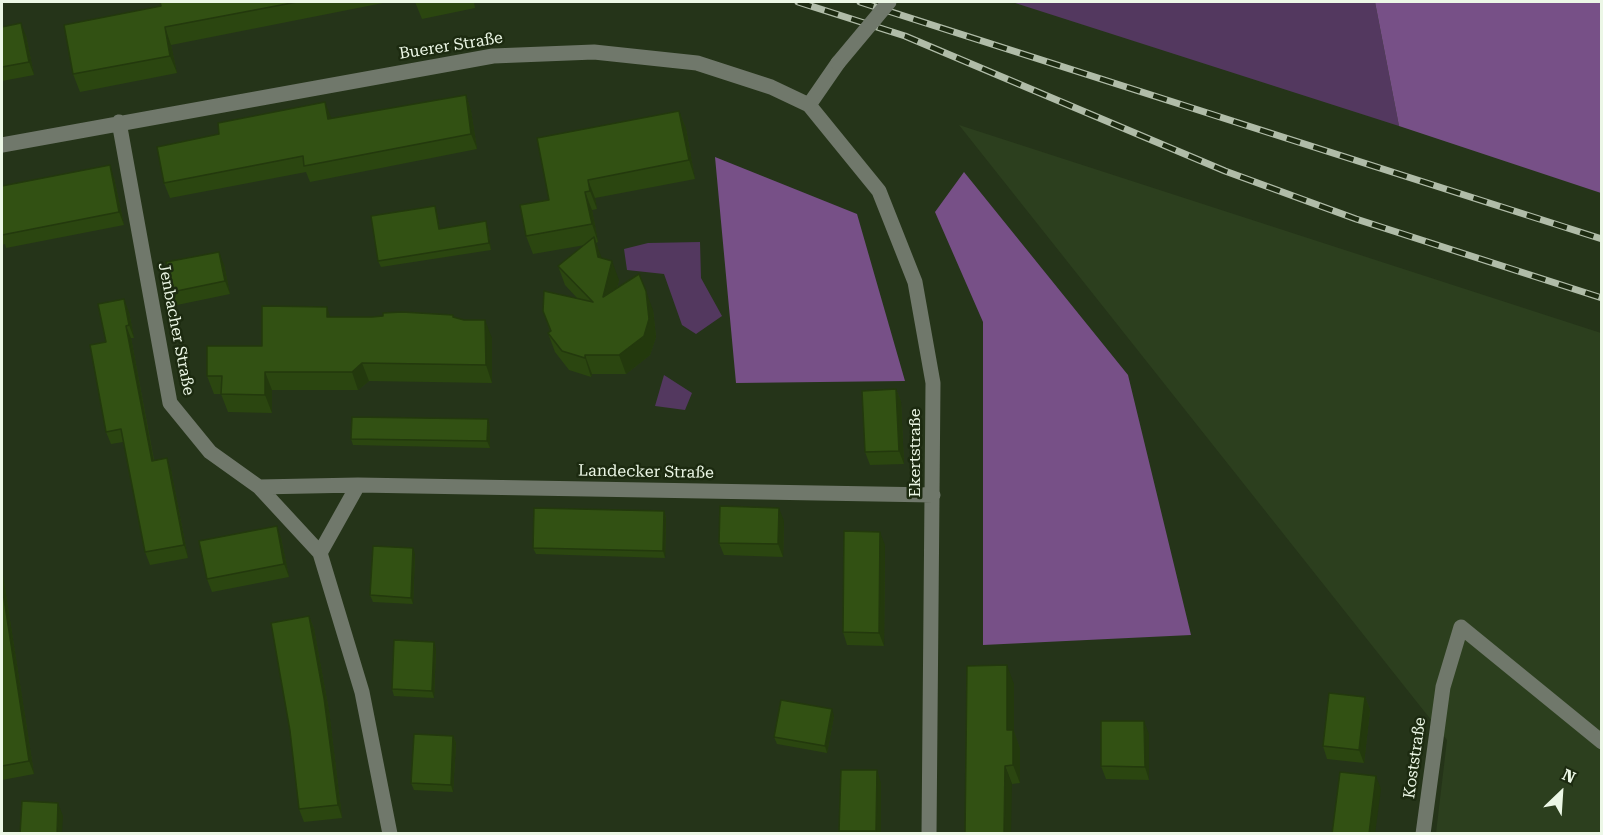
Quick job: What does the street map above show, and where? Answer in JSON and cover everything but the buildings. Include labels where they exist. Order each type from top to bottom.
[{"type":"street","points":[[809,105],[838,63],[889,2]]},
{"type":"street","name":"Buerer Straße","points":[[2,145],[493,56],[594,52],[697,63],[771,87],[809,105]]},
{"type":"street","name":"Ekertstraße","points":[[809,105],[879,191],[915,282],[933,383],[929,834]]},
{"type":"street","name":"Jenbacher Straße","points":[[119,122],[170,403],[210,452],[259,487],[320,553],[362,692],[390,834]]},
{"type":"street","points":[[320,553],[358,484]]},
{"type":"street","name":"Landecker Straße","points":[[259,487],[358,484],[933,495]]},
{"type":"street","name":"Koststraße","points":[[1423,834],[1443,687],[1461,627],[1602,742]]},
{"type":"shaded area","points":[[1012,2],[1375,2],[1399,126]]},
{"type":"shaded area","points":[[1375,2],[1601,2],[1601,193],[1399,126]]},
{"type":"shaded area","points":[[959,125],[1601,333],[1601,833],[1436,833],[1447,740]]},
{"type":"shaded area","points":[[715,157],[857,214],[905,381],[736,383]]},
{"type":"shaded area","points":[[964,172],[1128,375],[1191,635],[983,645],[983,322],[935,212]]},
{"type":"shaded area","points":[[700,242],[701,278],[722,316],[696,334],[682,325],[664,274],[627,270],[624,249],[648,243]]},
{"type":"shaded area","points":[[664,375],[692,393],[685,410],[655,406]]},
{"type":"railway","points":[[798,2],[905,36],[1225,171],[1356,219],[1602,298]]},
{"type":"railway","points":[[860,2],[1602,239]]}]
